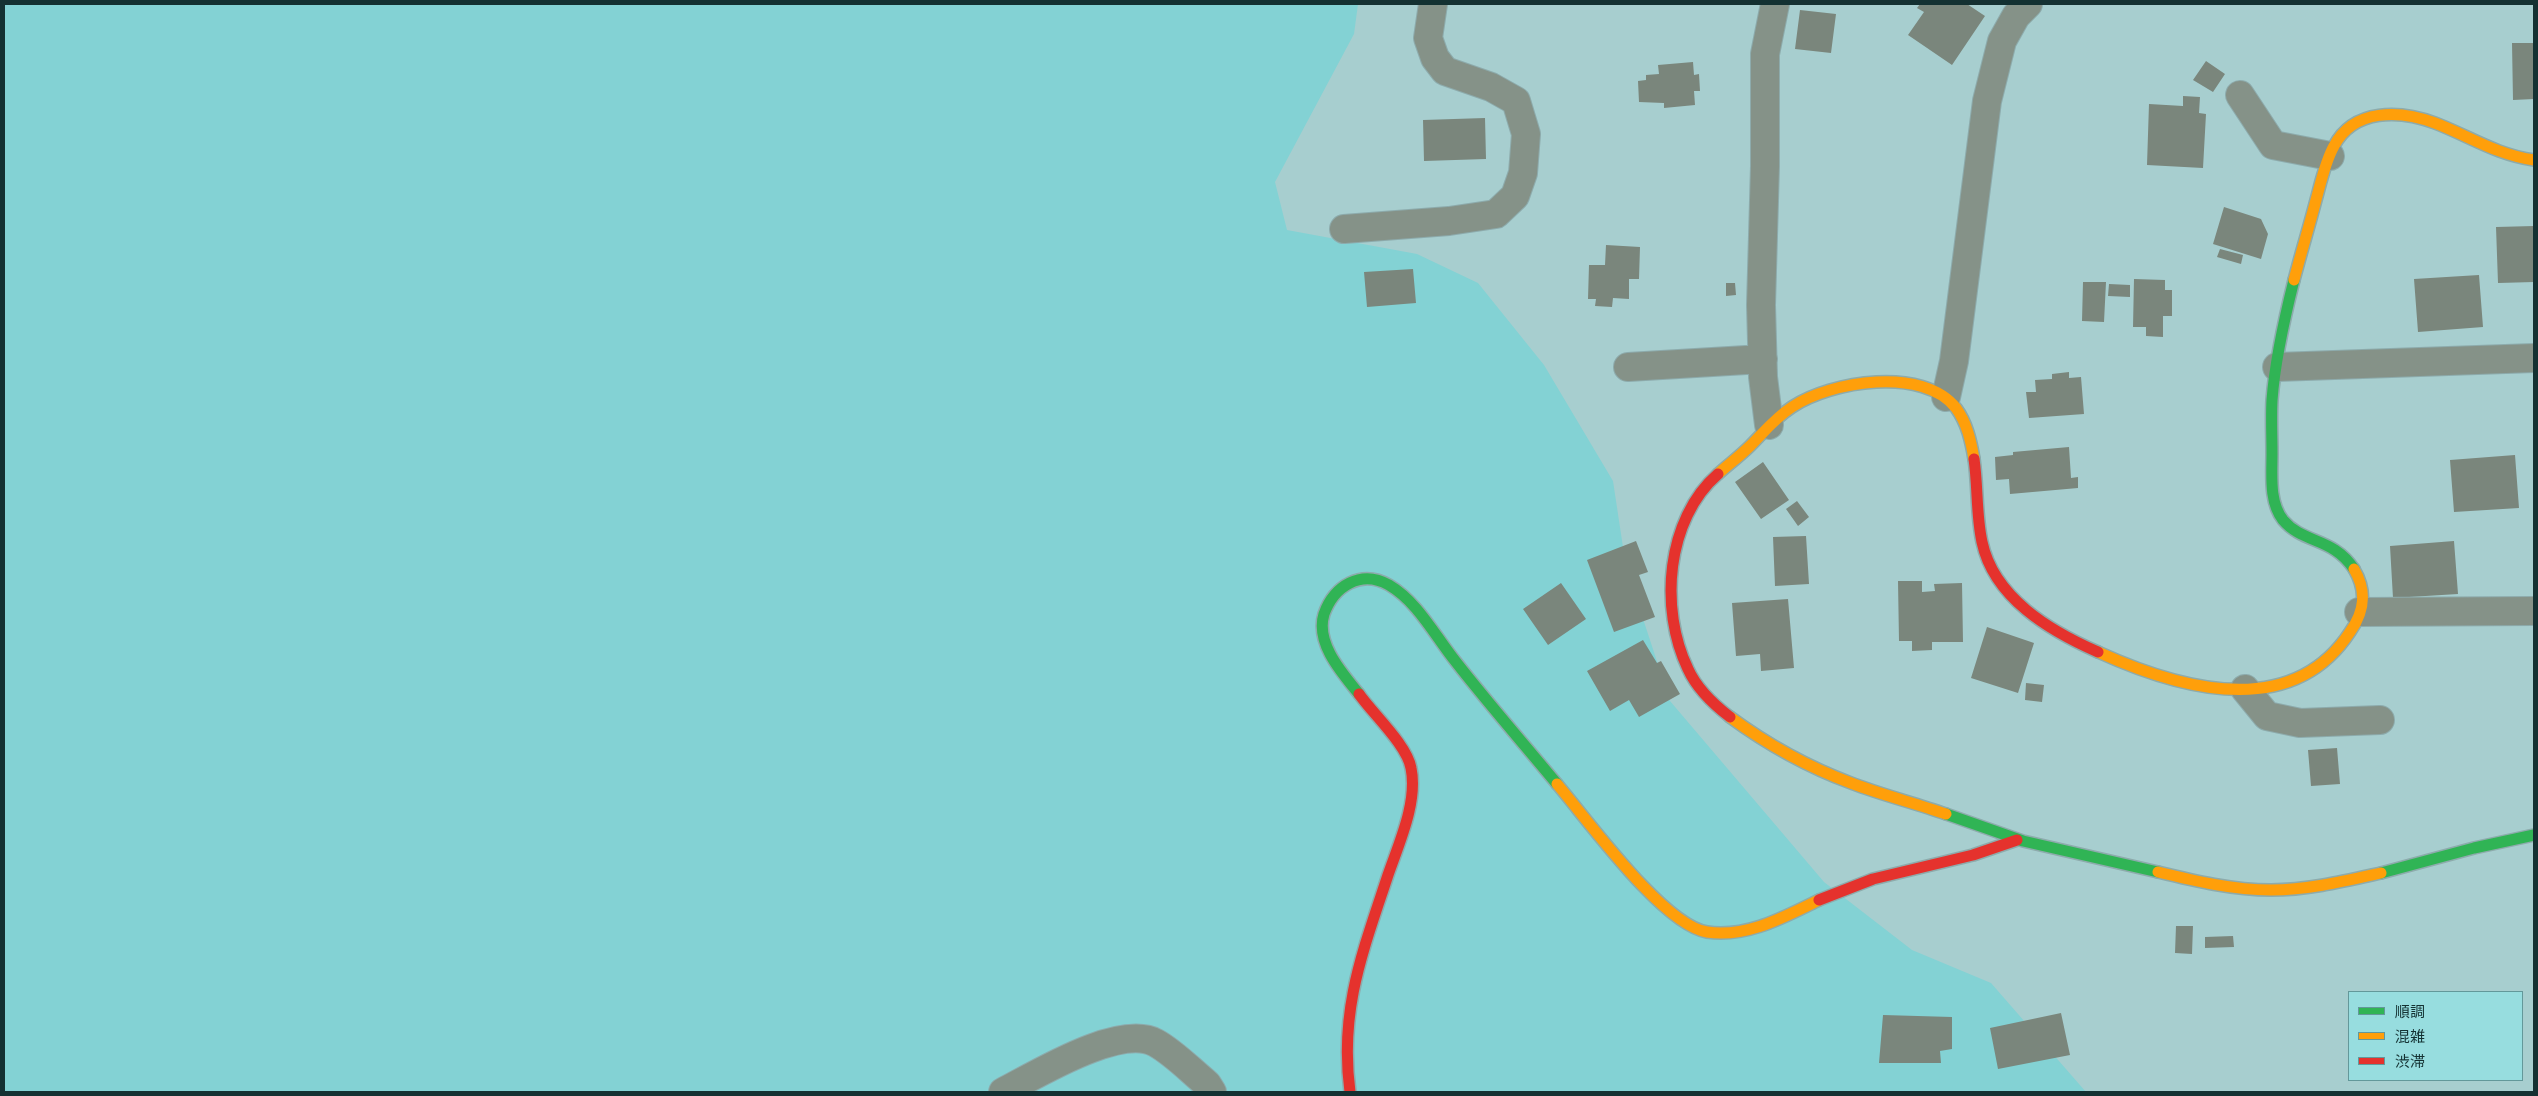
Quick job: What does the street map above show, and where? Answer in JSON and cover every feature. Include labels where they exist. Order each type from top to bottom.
[{"type":"street","points":[[1344,229],[1496,214],[1515,196],[1524,173],[1526,134],[1516,101],[1491,87],[1445,72],[1435,58],[1428,38],[1433,4]]},
{"type":"street","points":[[1768,425],[1761,305],[1765,166],[1765,54],[1775,4]]},
{"type":"street","points":[[1946,397],[1954,361],[1987,101],[2002,41],[2016,16],[2028,4]]},
{"type":"street","points":[[2240,95],[2272,145],[2330,156]]},
{"type":"street","points":[[2534,160],[2521,159],[2495,150],[2410,115],[2386,113],[2361,120],[2339,136],[2330,156],[2292,288],[2272,405],[2273,487],[2278,512],[2288,528],[2343,553],[2355,571],[2364,591],[2359,612],[2349,637],[2322,663],[2271,686],[2227,691],[2192,685],[2069,640],[2038,620],[2006,589],[1990,565],[1981,541],[1972,444],[1962,418],[1950,400],[1926,387],[1876,382],[1836,386],[1790,408],[1768,425],[1747,449],[1722,469],[1697,496],[1681,530],[1672,564],[1673,596],[1680,644],[1692,678],[1722,712],[1756,736],[1829,774],[1857,786],[1938,810],[2017,840],[2209,883],[2258,891],[2297,889],[2366,877],[2499,840],[2534,835]]},
{"type":"street","points":[[2277,367],[2534,358]]},
{"type":"street","points":[[1628,367],[1763,359]]},
{"type":"street","points":[[1350,1092],[1345,1069],[1345,1027],[1351,995],[1404,824],[1411,795],[1413,771],[1405,753],[1339,666],[1328,649],[1321,632],[1324,613],[1333,594],[1350,581],[1370,577],[1387,583],[1406,598],[1452,657],[1649,893],[1680,922],[1708,932],[1741,931],[1789,915],[1857,884],[1902,870],[1968,857],[2017,840]]},
{"type":"street","points":[[2359,612],[2534,611]]},
{"type":"street","points":[[2245,689],[2266,716],[2300,723],[2380,720]]},
{"type":"street","points":[[1004,1092],[1061,1062],[1103,1045],[1132,1038],[1155,1042],[1206,1084],[1212,1092]]},
{"type":"shaded area","points":[[4,4],[1358,4],[1354,34],[1275,182],[1287,230],[1417,254],[1478,283],[1544,365],[1613,481],[1626,567],[1670,701],[1824,882],[1912,950],[1991,983],[2086,1092],[4,1092]]},
{"type":"building","points":[[1920,4],[1967,4],[1985,16],[1952,65],[1908,35],[1924,12],[1917,8]]},
{"type":"building","points":[[1800,10],[1836,14],[1831,53],[1795,49]]},
{"type":"building","points":[[2512,43],[2534,43],[2534,99],[2513,100]]},
{"type":"building","points":[[2206,61],[2225,74],[2213,92],[2193,80]]},
{"type":"building","points":[[1693,62],[1694,75],[1699,74],[1700,91],[1694,91],[1695,105],[1664,108],[1664,103],[1639,102],[1638,81],[1646,80],[1646,75],[1659,74],[1658,65]]},
{"type":"building","points":[[2183,96],[2200,97],[2199,113],[2206,114],[2203,168],[2147,165],[2149,104],[2183,106]]},
{"type":"building","points":[[1485,118],[1486,159],[1424,161],[1423,120]]},
{"type":"building","points":[[2224,207],[2261,219],[2268,234],[2261,259],[2213,244]]},
{"type":"building","points":[[2534,226],[2534,282],[2498,283],[2496,227]]},
{"type":"building","points":[[1606,245],[1640,247],[1639,279],[1629,279],[1629,299],[1613,298],[1612,307],[1595,306],[1596,299],[1588,299],[1589,265],[1605,265]]},
{"type":"building","points":[[2220,249],[2243,255],[2241,264],[2217,257]]},
{"type":"building","points":[[1413,269],[1416,303],[1367,307],[1364,272]]},
{"type":"building","points":[[2479,275],[2483,327],[2418,332],[2414,279]]},
{"type":"building","points":[[2134,279],[2165,280],[2165,290],[2172,290],[2172,316],[2163,316],[2163,337],[2146,336],[2146,327],[2133,327]]},
{"type":"building","points":[[2083,282],[2106,282],[2104,322],[2082,321]]},
{"type":"building","points":[[1726,283],[1735,283],[1736,295],[1726,296]]},
{"type":"building","points":[[2109,284],[2130,285],[2130,297],[2108,296]]},
{"type":"building","points":[[2069,372],[2069,378],[2081,377],[2084,414],[2029,418],[2026,392],[2036,392],[2035,380],[2052,379],[2052,374]]},
{"type":"building","points":[[2069,447],[2071,478],[2078,477],[2078,488],[2010,494],[2009,479],[1996,480],[1995,457],[2013,455],[2013,452]]},
{"type":"building","points":[[2515,455],[2519,508],[2454,512],[2450,460]]},
{"type":"building","points":[[1763,462],[1789,500],[1761,519],[1735,482]]},
{"type":"building","points":[[1797,501],[1809,517],[1798,526],[1786,509]]},
{"type":"building","points":[[1806,536],[1809,584],[1775,586],[1773,537]]},
{"type":"building","points":[[1636,541],[1648,572],[1639,575],[1655,617],[1614,632],[1587,560]]},
{"type":"building","points":[[2454,541],[2458,594],[2393,598],[2390,546]]},
{"type":"building","points":[[1898,581],[1922,581],[1922,592],[1935,591],[1934,584],[1962,583],[1963,642],[1932,642],[1932,650],[1912,651],[1912,641],[1899,641]]},
{"type":"building","points":[[1561,583],[1586,619],[1548,645],[1523,609]]},
{"type":"building","points":[[1788,599],[1794,668],[1761,671],[1760,654],[1736,656],[1732,603]]},
{"type":"building","points":[[1987,627],[2034,643],[2018,693],[1971,678]]},
{"type":"building","points":[[1643,640],[1657,663],[1661,661],[1680,694],[1639,717],[1629,700],[1610,711],[1587,671]]},
{"type":"building","points":[[2026,683],[2044,685],[2042,702],[2025,700]]},
{"type":"building","points":[[2337,748],[2340,784],[2311,786],[2308,750]]},
{"type":"building","points":[[2176,926],[2193,926],[2192,954],[2175,953]]},
{"type":"building","points":[[2233,936],[2234,947],[2205,948],[2205,937]]},
{"type":"building","points":[[2061,1013],[2070,1055],[1998,1069],[1990,1028]]},
{"type":"building","points":[[1883,1015],[1952,1017],[1952,1049],[1940,1051],[1941,1063],[1879,1063]]},
{"type":"traffic: fast","points":[[2294,280],[2280,340],[2273,385],[2273,497],[2283,520],[2291,528],[2337,551],[2354,569]]},
{"type":"traffic: fast","points":[[1359,694],[1332,657],[1323,636],[1322,625],[1324,614],[1334,595],[1350,583],[1368,579],[1389,585],[1409,601],[1426,620],[1468,677],[1557,784]]},
{"type":"traffic: fast","points":[[1946,814],[2023,841],[2158,872]]},
{"type":"traffic: fast","points":[[2381,873],[2474,848],[2534,835]]},
{"type":"traffic: slow","points":[[2294,280],[2328,159],[2334,146],[2353,125],[2379,115],[2407,116],[2435,123],[2508,154],[2534,160]]},
{"type":"traffic: slow","points":[[1718,474],[1746,450],[1775,420],[1792,407],[1829,390],[1876,382],[1900,382],[1922,386],[1941,395],[1956,408],[1963,420],[1970,439],[1974,459]]},
{"type":"traffic: slow","points":[[2098,652],[2162,677],[2197,685],[2232,689],[2265,687],[2297,678],[2325,660],[2355,624],[2361,609],[2362,593],[2361,585],[2354,569]]},
{"type":"traffic: slow","points":[[1730,717],[1774,746],[1819,770],[1863,787],[1946,814]]},
{"type":"traffic: slow","points":[[1557,784],[1627,869],[1669,911],[1689,925],[1707,932],[1736,932],[1765,925],[1819,900]]},
{"type":"traffic: slow","points":[[2158,872],[2200,882],[2257,890],[2313,887],[2381,873]]},
{"type":"traffic: jam","points":[[1974,459],[1982,542],[1988,562],[1998,580],[2011,596],[2043,623],[2098,652]]},
{"type":"traffic: jam","points":[[1718,474],[1701,493],[1687,515],[1678,540],[1673,566],[1671,593],[1673,620],[1679,645],[1688,669],[1706,696],[1730,717]]},
{"type":"traffic: jam","points":[[1350,1092],[1347,1062],[1348,1034],[1356,981],[1370,929],[1406,822],[1412,795],[1411,768],[1408,759],[1389,730],[1359,694]]},
{"type":"traffic: jam","points":[[1819,900],[1873,879],[1973,855],[2017,840]]}]
